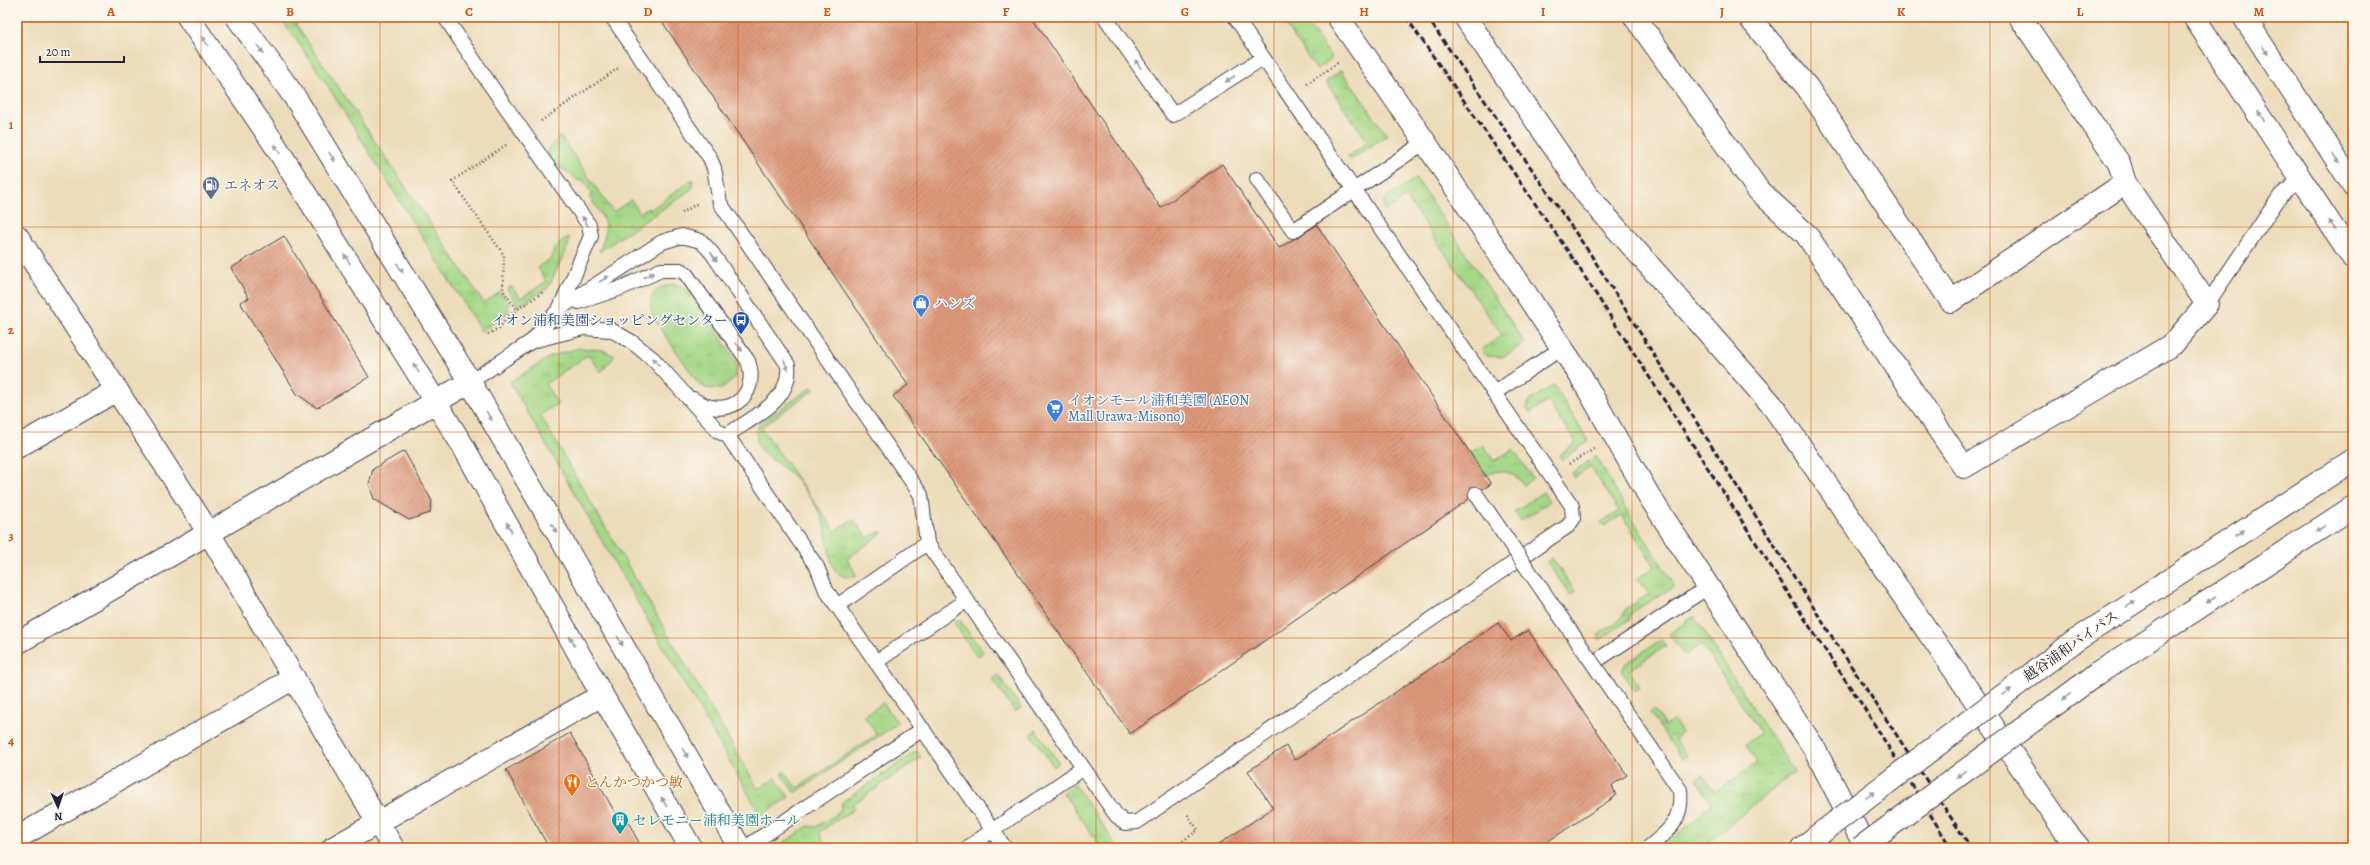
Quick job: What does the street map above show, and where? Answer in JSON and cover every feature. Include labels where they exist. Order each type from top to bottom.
[{"type":"main road","points":[[188,17],[275,145],[437,402],[602,695],[691,848]]},
{"type":"main road","points":[[237,17],[296,98],[470,382],[740,848]]},
{"type":"main road","points":[[1338,17],[1425,142],[1580,375],[1649,496],[1814,748],[1866,848]]},
{"type":"main road","points":[[1465,17],[1587,195],[1772,405],[2065,831],[2079,848]]},
{"type":"main road","points":[[1634,17],[1759,191],[1806,234],[1964,467],[2173,344],[2207,304],[2126,183],[2120,163],[2020,17]]},
{"type":"main road","points":[[1749,17],[1806,87],[1951,300],[2126,183]]},
{"type":"main road","points":[[2194,17],[2302,178],[2353,258]]},
{"type":"main road","points":[[2244,17],[2353,185]]},
{"type":"main road","points":[[18,240],[209,533],[393,848]]},
{"type":"main road","points":[[17,643],[470,382]]},
{"type":"main road","points":[[17,447],[117,390]]},
{"type":"main road","name":"越谷浦和バイパス","points":[[1809,842],[2075,640],[2353,460]]},
{"type":"main road","points":[[1860,848],[2097,674],[2353,507]]},
{"type":"main road","points":[[17,838],[294,678]]},
{"type":"main road","points":[[333,848],[602,695]]},
{"type":"lane","points":[[445,17],[528,139],[589,225],[591,236],[560,308]]},
{"type":"lane","points":[[612,17],[710,158],[714,168],[720,203],[922,495],[927,543],[1116,816],[1125,822],[1137,822],[1568,526],[1573,519],[1572,506],[1235,17]]},
{"type":"lane","points":[[1105,17],[1173,115],[1263,58]]},
{"type":"lane","points":[[1257,179],[1293,231],[1353,189],[1425,142]]},
{"type":"lane","points":[[2207,304],[2281,195],[2302,178]]},
{"type":"lane","points":[[470,382],[532,341],[560,308],[662,242],[682,236],[701,241],[712,252],[788,365],[789,377],[785,389],[777,400],[727,434]]},
{"type":"lane","points":[[560,308],[621,288],[661,270],[680,270],[686,274],[748,361],[753,374],[750,387],[745,395],[726,408],[714,409],[700,404],[683,391]]},
{"type":"lane","points":[[532,341],[584,328],[611,330],[632,342],[653,359],[719,432],[727,434],[816,567],[826,590],[1005,848]]},
{"type":"lane","points":[[1494,393],[1562,348]]},
{"type":"lane","points":[[1476,494],[1680,790],[1682,805],[1677,819],[1670,830],[1648,848]]},
{"type":"lane","points":[[837,606],[927,543]]},
{"type":"lane","points":[[1593,663],[1708,587]]},
{"type":"lane","points":[[876,662],[967,600]]},
{"type":"lane","points":[[745,848],[923,730]]},
{"type":"lane","points":[[967,848],[1083,768]]},
{"type":"path","points":[[1289,96],[1343,59]]},
{"type":"path","points":[[517,310],[503,290],[504,255],[452,181],[528,139],[626,63]]},
{"type":"path","points":[[677,217],[700,202]]},
{"type":"path","points":[[488,334],[499,328],[508,316],[548,288]]},
{"type":"path","points":[[1173,848],[1198,830],[1185,810]]},
{"type":"green space","points":[[280,17],[291,17],[484,303],[500,292],[509,304],[507,314],[481,331],[324,80]]},
{"type":"green space","points":[[1280,17],[1303,17],[1332,58],[1317,70]]},
{"type":"green space","points":[[1341,70],[1387,135],[1352,159],[1347,157],[1368,142],[1326,82]]},
{"type":"green space","points":[[560,136],[613,212],[631,200],[640,213],[648,208],[650,210],[693,179],[692,189],[599,252],[603,243],[605,229],[599,211],[589,197],[592,193],[582,179],[578,181],[559,167],[549,157],[548,151],[551,144]]},
{"type":"green space","points":[[1416,178],[1525,343],[1503,357],[1487,356],[1481,350],[1502,335],[1406,197],[1385,211],[1383,204],[1387,197]]},
{"type":"green space","points":[[569,237],[568,246],[548,288],[518,306],[507,289],[511,286],[521,298],[546,282],[538,267],[550,259],[556,246]]},
{"type":"green space","points":[[674,284],[691,293],[735,359],[737,366],[734,379],[721,389],[706,388],[699,384],[655,319],[651,310],[653,294],[661,288]]},
{"type":"green space","points":[[579,348],[603,350],[615,356],[601,372],[588,355],[545,384],[558,404],[540,415],[758,789],[775,778],[789,797],[761,816],[510,382],[552,356]]},
{"type":"green space","points":[[1554,385],[1588,441],[1562,460],[1559,455],[1576,443],[1548,401],[1530,413],[1527,408],[1529,401]]},
{"type":"green space","points":[[812,387],[814,390],[761,427],[835,531],[853,519],[868,538],[881,531],[882,533],[847,559],[857,576],[854,577],[846,577],[836,572],[830,554],[824,524],[815,506],[794,477],[766,455],[757,443],[759,424]]},
{"type":"green space","points":[[1483,445],[1495,461],[1513,449],[1533,478],[1524,485],[1516,477],[1506,472],[1496,471],[1485,475],[1470,453]]},
{"type":"green space","points":[[1596,456],[1625,507],[1675,586],[1631,613],[1630,619],[1600,640],[1598,635],[1622,618],[1625,609],[1649,594],[1638,578],[1655,567],[1622,515],[1604,526],[1601,523],[1619,511],[1591,467],[1574,478],[1572,473]]},
{"type":"green space","points":[[1543,492],[1549,502],[1521,521],[1514,512]]},
{"type":"green space","points":[[1552,558],[1575,591],[1570,595],[1547,562]]},
{"type":"green space","points":[[1694,616],[1794,772],[1701,848],[1663,848],[1712,804],[1696,779],[1702,774],[1715,792],[1757,763],[1746,744],[1761,733],[1701,644],[1685,656],[1669,634]]},
{"type":"green space","points":[[959,619],[983,652],[977,657],[954,623]]},
{"type":"green space","points":[[1662,639],[1666,646],[1629,670],[1640,687],[1634,691],[1622,672],[1625,664]]},
{"type":"green space","points":[[998,675],[1021,708],[1015,712],[992,679]]},
{"type":"green space","points":[[883,703],[898,723],[795,793],[781,774],[784,771],[797,788],[877,734],[864,716]]},
{"type":"green space","points":[[1654,709],[1665,726],[1674,720],[1682,733],[1674,739],[1687,756],[1682,759],[1650,713]]},
{"type":"green space","points":[[1036,730],[1059,763],[1054,767],[1031,734]]},
{"type":"green space","points":[[917,751],[921,757],[852,805],[854,809],[819,832],[828,848],[780,848],[779,846],[808,826],[816,827],[840,812],[842,802]]},
{"type":"green space","points":[[1075,785],[1118,848],[1102,848],[1063,793]]},
{"type":"building","points":[[659,17],[1032,17],[1161,208],[1222,164],[1279,248],[1317,225],[1491,484],[1483,489],[1476,486],[1471,487],[1468,494],[1469,499],[1130,734],[893,396],[908,385]]},
{"type":"building","points":[[284,236],[369,377],[317,408],[297,394],[240,302],[249,298],[231,268]]},
{"type":"building","points":[[404,451],[432,501],[430,513],[409,520],[374,499],[369,484],[373,469]]},
{"type":"building","points":[[1498,623],[1511,641],[1528,630],[1627,775],[1612,785],[1616,796],[1538,848],[1213,848],[1273,808],[1248,771],[1286,746],[1295,760]]},
{"type":"building","points":[[570,733],[622,825],[628,822],[642,848],[549,848],[506,770]]},
{"type":"railway","points":[[1406,17],[1574,260],[1821,644],[1863,706],[1951,848]]},
{"type":"railway","points":[[1427,17],[1591,255],[1834,640],[1971,848]]},
{"type":"place","name":"エネオス","points":[[211,200]]},
{"type":"place","name":"ハンズ","points":[[921,318]]},
{"type":"place","name":"イオン浦和美園ショッピングセンター","points":[[741,335]]},
{"type":"place","name":"イオンモール浦和美園 (AEON Mall Urawa-Misono)","points":[[1055,423]]},
{"type":"place","name":"とんかつかつ敏","points":[[572,797]]},
{"type":"place","name":"セレモニー浦和美園ホール","points":[[620,835]]}]
